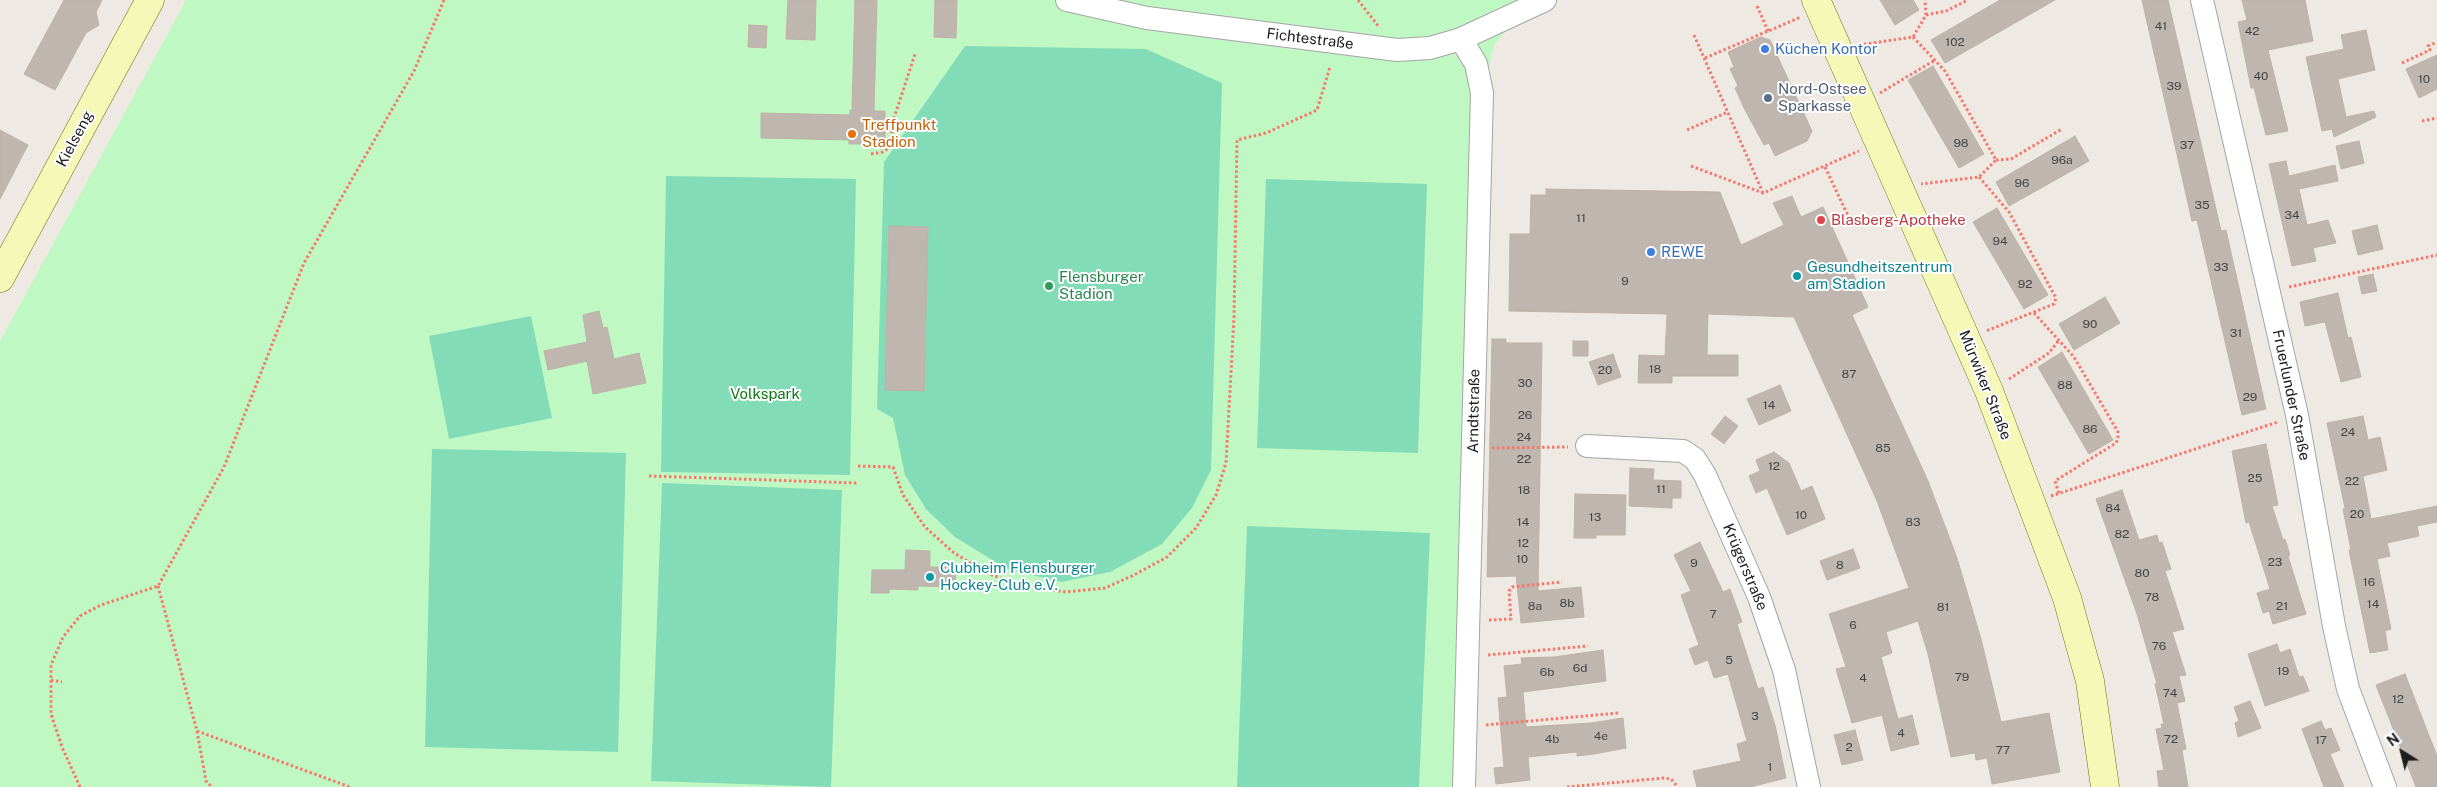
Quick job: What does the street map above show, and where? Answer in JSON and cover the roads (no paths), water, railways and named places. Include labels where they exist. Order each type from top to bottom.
[{"type":"main road","name":"Kielseng","points":[[0,278],[150,0]]},
{"type":"main road","name":"Mürwiker Straße","points":[[1818,4],[1989,391],[2032,503],[2066,598],[2090,681],[2105,787]]},
{"type":"street","name":"Fichtestraße","points":[[1067,0],[1147,18],[1397,50],[1430,48],[1461,39],[1545,0]]},
{"type":"street","name":"Fruerlunder Straße","points":[[2202,0],[2297,415],[2334,626],[2348,689],[2385,787]]},
{"type":"street","name":"Arndtstraße","points":[[1461,39],[1476,64],[1482,93],[1464,787]]},
{"type":"street","name":"Krügerstraße","points":[[1587,446],[1683,451],[1695,459],[1705,475],[1759,597],[1784,670],[1809,787]]},
{"type":"place","name":"Küchen Kontor","points":[[1765,49]]},
{"type":"place","name":"Nord-Ostsee Sparkasse","points":[[1768,98]]},
{"type":"place","name":"Treffpunkt Stadion","points":[[852,134]]},
{"type":"place","name":"Blasberg-Apotheke","points":[[1821,220]]},
{"type":"place","name":"REWE","points":[[1651,252]]},
{"type":"place","name":"Gesundheitszentrum am Stadion","points":[[1797,276]]},
{"type":"place","name":"Flensburger Stadion","points":[[1049,286]]},
{"type":"place","name":"Clubheim Flensburger Hockey-Club e.V.","points":[[930,577]]},
{"type":"park label","name":"Volkspark","points":[[765,394]]}]
